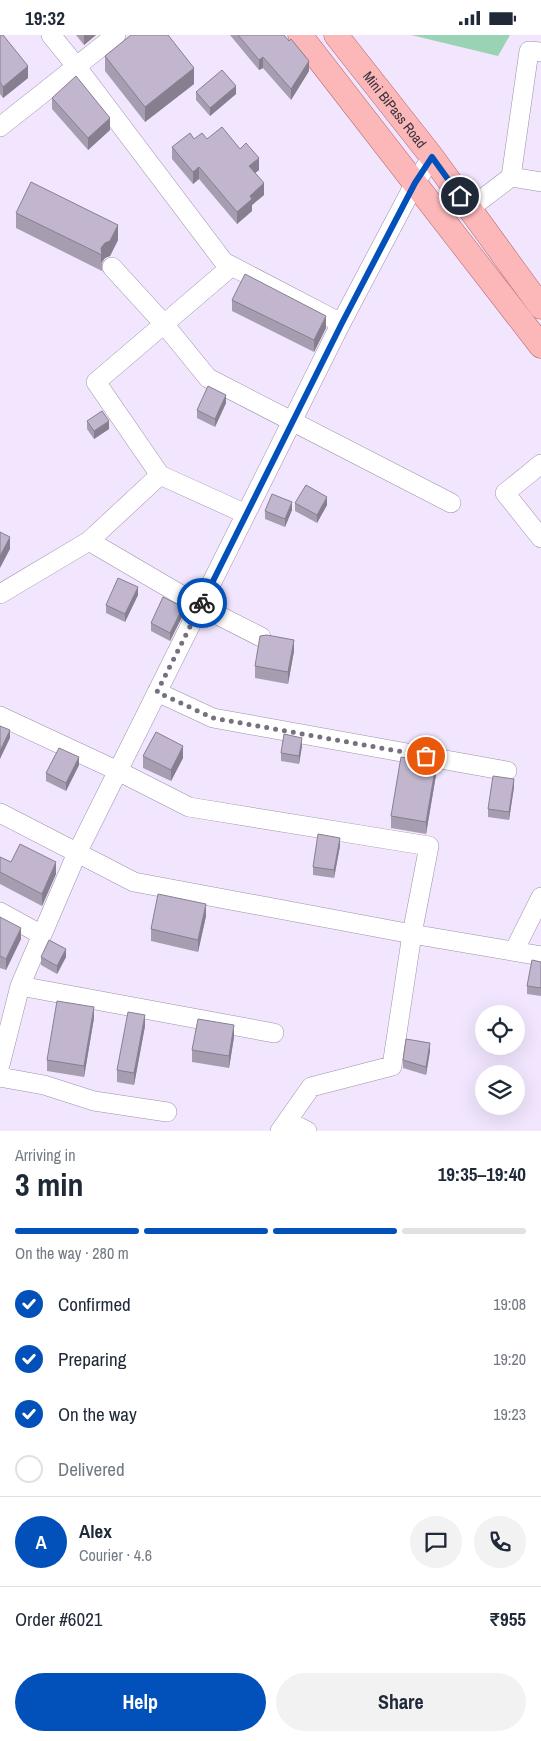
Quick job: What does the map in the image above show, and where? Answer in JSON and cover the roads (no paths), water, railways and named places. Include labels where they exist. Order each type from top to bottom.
[{"type":"main road","points":[[300,35],[541,346]]},
{"type":"main road","name":"Mini BiPass Road","points":[[336,35],[432,157],[541,307]]},
{"type":"street","points":[[51,35],[224,261],[342,323]]},
{"type":"street","points":[[0,127],[116,35]]},
{"type":"street","points":[[469,209],[511,177],[529,51],[541,52]]},
{"type":"street","points":[[0,1065],[20,986],[77,853],[292,421],[415,183],[432,157]]},
{"type":"street","points":[[511,177],[541,182]]},
{"type":"street","points":[[232,266],[96,382],[160,475],[246,514]]},
{"type":"street","points":[[112,267],[164,324],[208,378],[451,503]]},
{"type":"street","points":[[541,464],[505,493],[541,537]]},
{"type":"street","points":[[0,594],[89,541],[160,475]]},
{"type":"street","points":[[89,541],[200,606],[262,637]]},
{"type":"street","points":[[157,692],[213,718],[507,771]]},
{"type":"street","points":[[0,716],[118,771],[189,807],[429,846],[412,934],[392,1066],[310,1087],[284,1126],[307,1131]]},
{"type":"street","points":[[0,813],[134,882],[412,934],[541,955]]},
{"type":"street","points":[[514,951],[541,897]]},
{"type":"street","points":[[0,912],[42,935]]},
{"type":"street","points":[[20,986],[274,1033]]},
{"type":"street","points":[[0,1077],[44,1085],[94,1101],[167,1112]]}]
